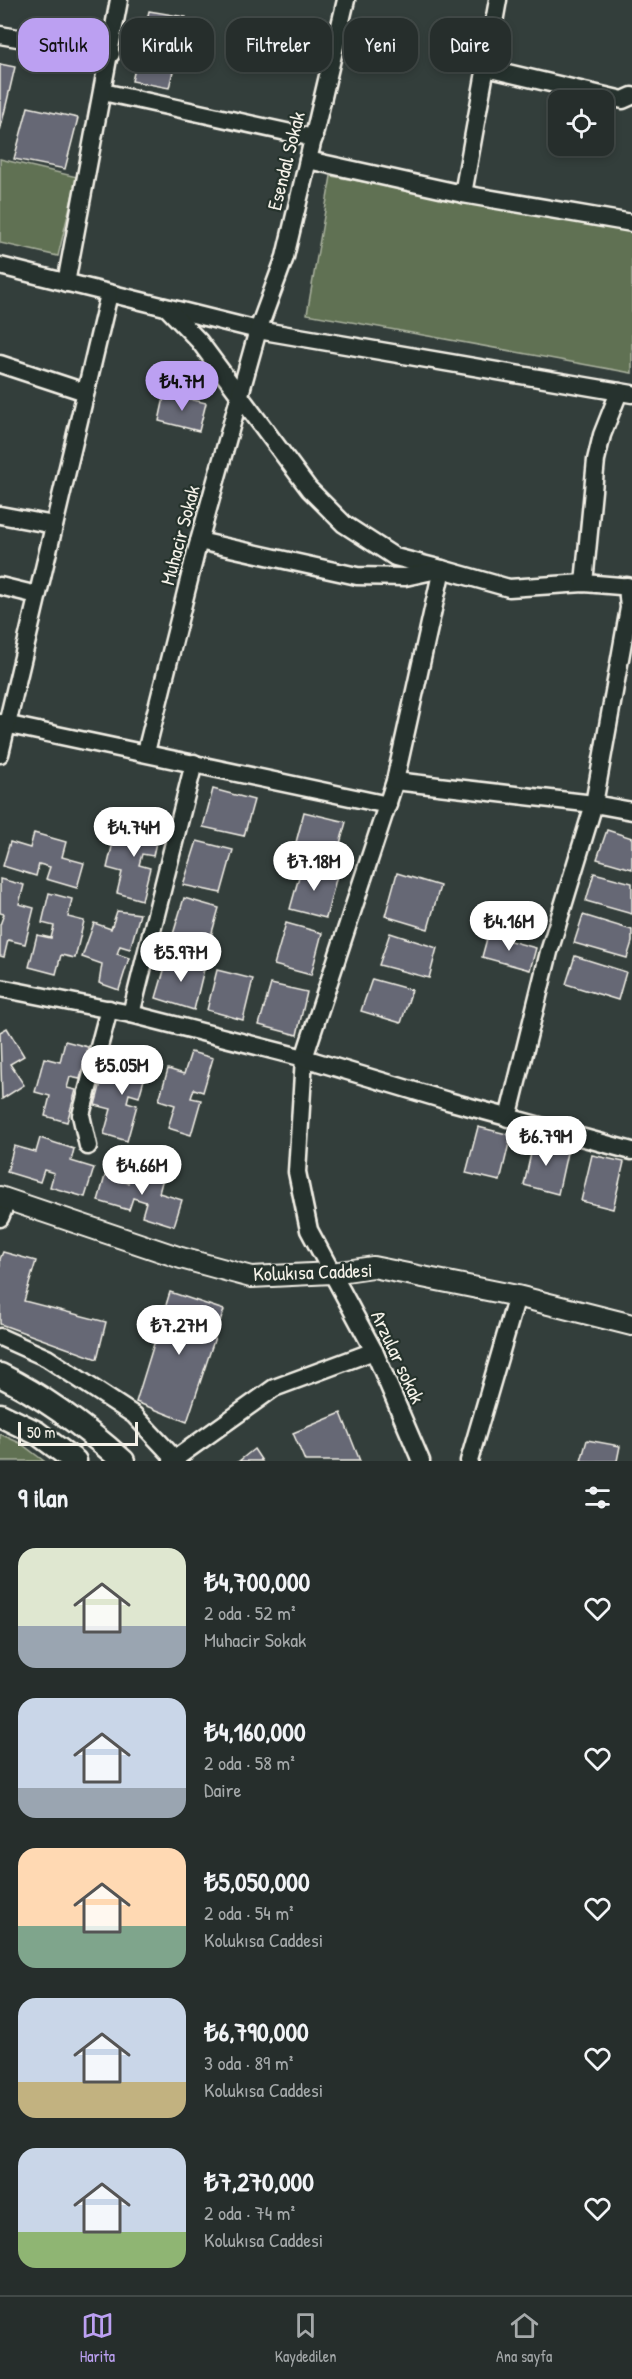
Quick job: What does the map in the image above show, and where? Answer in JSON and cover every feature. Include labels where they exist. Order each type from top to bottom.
[{"type":"main road","points":[[0,1375],[17,1383],[86,1428],[123,1461]]},
{"type":"main road","points":[[0,1415],[37,1433],[75,1461]]},
{"type":"street","points":[[66,283],[120,0]]},
{"type":"street","name":"Esendal Sokak","points":[[258,330],[285,256],[346,0]]},
{"type":"street","points":[[495,18],[498,0]]},
{"type":"street","points":[[0,35],[111,54]]},
{"type":"street","points":[[463,194],[485,72]]},
{"type":"street","points":[[503,72],[623,100],[632,96]]},
{"type":"street","points":[[103,92],[314,138]]},
{"type":"street","points":[[308,160],[463,194],[632,223]]},
{"type":"street","points":[[0,266],[258,330],[625,393],[602,435],[596,460],[584,583]]},
{"type":"street","points":[[0,754],[3,724],[37,595],[109,294]]},
{"type":"street","points":[[167,308],[199,341],[309,489],[344,524],[395,557],[508,588],[584,583],[630,586],[629,608],[594,804],[549,952],[508,1118]]},
{"type":"street","name":"Muhacir Sokak","points":[[146,752],[199,541],[258,330]]},
{"type":"street","points":[[0,364],[85,392]]},
{"type":"street","points":[[0,515],[54,525]]},
{"type":"street","points":[[199,541],[357,576],[405,578],[442,569]]},
{"type":"street","name":"Arzular sokak","points":[[421,1461],[374,1351],[309,1230],[297,1172],[304,1058],[395,781],[442,569]]},
{"type":"street","points":[[0,586],[37,595]]},
{"type":"street","points":[[3,724],[146,752],[388,805]]},
{"type":"street","points":[[131,1014],[194,763]]},
{"type":"street","points":[[395,781],[594,804],[632,811]]},
{"type":"street","points":[[0,988],[131,1014],[304,1058],[508,1118],[632,1151]]},
{"type":"street","points":[[88,1146],[81,1115],[109,1010]]},
{"type":"street","name":"Kolukısa Caddesi","points":[[2,1205],[251,1277],[332,1273],[372,1267],[517,1296],[632,1325]]},
{"type":"street","points":[[469,1461],[517,1296]]},
{"type":"street","points":[[0,1337],[47,1358],[134,1415],[174,1460],[274,1388],[374,1351]]},
{"type":"green space","points":[[0,159],[77,177],[58,256],[0,243]]},
{"type":"green space","points":[[331,176],[632,230],[632,373],[307,314]]},
{"type":"green space","points":[[0,1434],[20,1443],[44,1461],[0,1461]]},
{"type":"building","points":[[149,11],[186,17],[186,18],[147,18]]},
{"type":"building","points":[[0,64],[15,67],[0,131]]},
{"type":"building","points":[[134,72],[173,72],[169,88],[132,81]]},
{"type":"building","points":[[28,107],[78,118],[65,169],[14,159]]},
{"type":"building","points":[[165,393],[206,403],[199,431],[159,421]]},
{"type":"building","points":[[213,789],[254,800],[244,836],[203,827]]},
{"type":"building","points":[[304,812],[346,822],[336,858],[294,850]]},
{"type":"building","points":[[136,818],[160,824],[153,856],[142,854],[139,865],[150,868],[142,900],[117,893],[122,872],[107,868],[115,834],[131,838]]},
{"type":"building","points":[[607,830],[632,838],[632,869],[597,859]]},
{"type":"building","points":[[34,833],[66,842],[62,857],[84,863],[77,888],[46,879],[50,867],[39,864],[36,876],[3,866],[10,842],[30,848]]},
{"type":"building","points":[[197,841],[233,850],[221,893],[183,885]]},
{"type":"building","points":[[302,866],[337,875],[326,918],[290,909]]},
{"type":"building","points":[[397,873],[440,886],[428,929],[385,916]]},
{"type":"building","points":[[594,873],[632,883],[632,914],[586,901]]},
{"type":"building","points":[[0,879],[24,885],[19,904],[34,908],[25,944],[8,940],[4,957],[0,956],[0,925],[4,914],[0,913]]},
{"type":"building","points":[[49,893],[72,899],[68,917],[84,921],[75,958],[61,955],[56,974],[29,967],[37,935],[51,938],[54,926],[42,923]]},
{"type":"building","points":[[184,898],[219,908],[207,950],[171,941]]},
{"type":"building","points":[[117,911],[140,914],[130,949],[120,946],[117,954],[129,958],[119,990],[99,983],[102,964],[82,957],[94,923],[111,929]]},
{"type":"building","points":[[583,915],[632,930],[632,942],[627,958],[574,943]]},
{"type":"building","points":[[286,923],[322,933],[311,975],[274,965]]},
{"type":"building","points":[[390,933],[437,948],[429,978],[379,965]]},
{"type":"building","points":[[488,935],[536,948],[530,970],[482,957]]},
{"type":"building","points":[[575,956],[626,972],[618,1000],[566,984]]},
{"type":"building","points":[[168,957],[205,965],[194,1010],[156,998]]},
{"type":"building","points":[[217,970],[253,979],[243,1020],[207,1010]]},
{"type":"building","points":[[372,979],[412,990],[401,1023],[361,1011]]},
{"type":"building","points":[[271,984],[307,992],[297,1035],[259,1025]]},
{"type":"building","points":[[7,1028],[24,1056],[10,1064],[24,1085],[2,1099],[0,1032]]},
{"type":"building","points":[[65,1041],[88,1047],[80,1079],[70,1077],[67,1088],[76,1090],[67,1122],[45,1116],[50,1096],[35,1092],[44,1058],[60,1062]]},
{"type":"building","points":[[191,1052],[213,1058],[203,1092],[194,1089],[191,1098],[201,1100],[191,1135],[168,1128],[175,1105],[159,1100],[168,1069],[184,1074]]},
{"type":"building","points":[[125,1056],[149,1062],[139,1097],[129,1094],[127,1102],[137,1105],[127,1141],[104,1134],[111,1109],[95,1105],[104,1072],[119,1077]]},
{"type":"building","points":[[478,1127],[511,1135],[500,1181],[466,1173]]},
{"type":"building","points":[[40,1138],[74,1149],[71,1161],[94,1168],[85,1197],[50,1187],[54,1173],[44,1170],[40,1182],[7,1172],[14,1146],[36,1152]]},
{"type":"building","points":[[534,1140],[568,1148],[558,1194],[524,1185]]},
{"type":"building","points":[[592,1155],[624,1162],[613,1209],[581,1201]]},
{"type":"building","points":[[132,1168],[163,1178],[159,1193],[182,1200],[174,1226],[142,1216],[146,1202],[133,1198],[129,1210],[98,1201],[105,1176],[128,1183]]},
{"type":"building","points":[[3,1252],[36,1261],[24,1301],[106,1322],[97,1359],[0,1324],[0,1259]]},
{"type":"building","points":[[170,1292],[224,1310],[187,1422],[136,1402]]},
{"type":"building","points":[[341,1413],[360,1461],[305,1461],[293,1433]]},
{"type":"building","points":[[587,1440],[620,1446],[617,1461],[581,1461]]},
{"type":"building","points":[[254,1449],[262,1461],[239,1461]]}]
